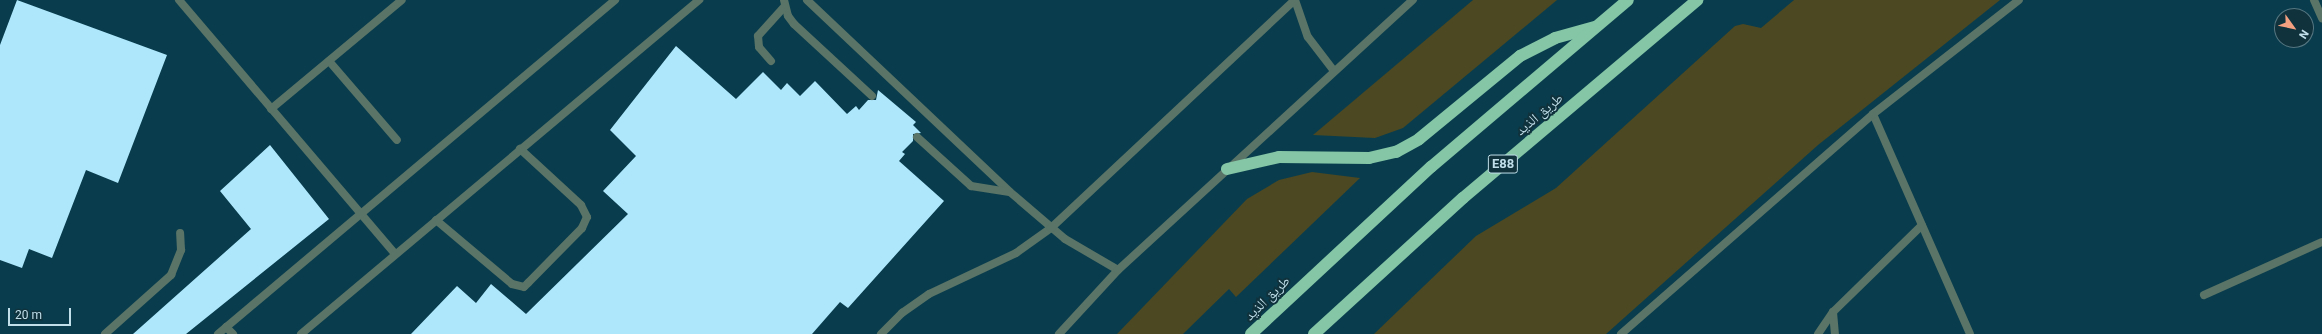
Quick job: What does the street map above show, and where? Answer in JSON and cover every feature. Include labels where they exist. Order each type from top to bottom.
[{"type":"highway","name":"طريق الذيد","points":[[1251,334],[1431,167],[1628,0]]},
{"type":"highway","name":"طريق الذيد","points":[[1314,334],[1463,198],[1697,0]]},
{"type":"highway","points":[[1227,169],[1279,157],[1369,158],[1396,152],[1419,139],[1520,56],[1555,38],[1596,27]]},
{"type":"street","points":[[179,0],[395,254]]},
{"type":"street","points":[[271,109],[402,0]]},
{"type":"street","points":[[218,334],[615,0]]},
{"type":"street","points":[[300,334],[700,0]]},
{"type":"street","points":[[807,0],[1010,192],[1051,228],[1118,270]]},
{"type":"street","points":[[882,334],[902,313],[929,294],[1016,253],[1051,228],[1295,0],[1308,37],[1334,71]]},
{"type":"street","points":[[1059,334],[1118,270],[1413,0]]},
{"type":"street","points":[[1621,334],[1873,114],[2019,0]]},
{"type":"street","points":[[2314,0],[2322,18]]},
{"type":"street","points":[[771,61],[759,47],[758,36],[784,3],[794,24],[872,96]]},
{"type":"street","points":[[329,61],[397,140]]},
{"type":"street","points":[[1873,114],[1970,334]]},
{"type":"street","points":[[916,137],[971,186],[1010,192]]},
{"type":"street","points":[[436,220],[512,284],[524,287],[582,228],[587,217],[581,205],[520,149]]},
{"type":"street","points":[[1818,334],[1834,312],[1922,225]]},
{"type":"street","points":[[105,334],[171,275],[179,259],[180,233]]},
{"type":"street","points":[[2204,295],[2322,242]]},
{"type":"street","points":[[1834,312],[1835,334]]},
{"type":"street","points":[[226,327],[233,334]]},
{"type":"shaded area","points":[[1473,0],[1557,0],[1403,128],[1375,138],[1313,135]]},
{"type":"shaded area","points":[[1794,0],[2000,0],[1818,145],[1606,334],[1374,334],[1476,236],[1556,188],[1735,26],[1743,24],[1761,28]]},
{"type":"shaded area","points":[[1312,172],[1360,178],[1236,297],[1229,289],[1183,334],[1117,334],[1247,199],[1279,180]]},
{"type":"building","points":[[17,0],[167,55],[118,183],[86,170],[52,258],[29,249],[22,268],[0,260],[0,45]]},
{"type":"building","points":[[676,46],[736,99],[763,72],[781,90],[787,83],[800,96],[815,81],[847,114],[856,106],[859,110],[868,100],[876,100],[878,90],[916,122],[913,125],[921,133],[913,134],[913,141],[902,152],[905,154],[899,161],[944,201],[848,308],[840,302],[812,334],[411,334],[457,286],[476,303],[491,284],[526,314],[628,214],[603,191],[636,156],[610,130]]},
{"type":"building","points":[[270,145],[329,219],[186,334],[133,334],[251,229],[220,191]]}]
